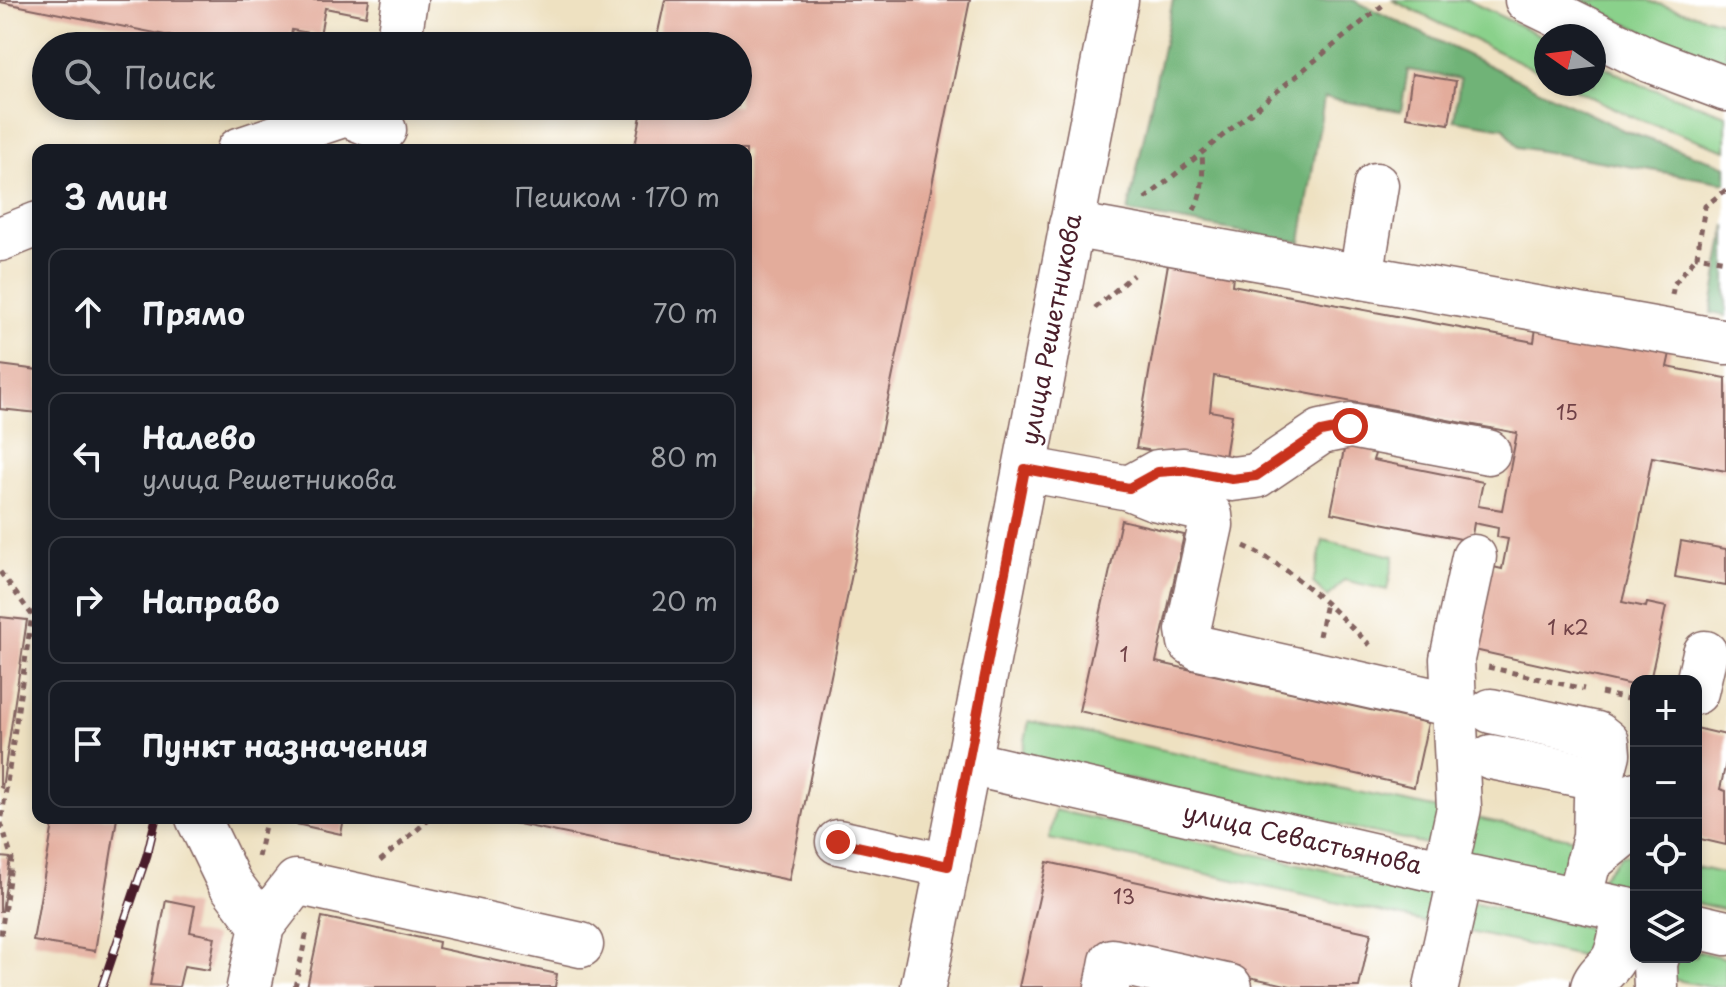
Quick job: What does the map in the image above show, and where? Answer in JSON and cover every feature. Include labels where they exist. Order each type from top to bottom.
[{"type":"street","points":[[400,32],[405,0]]},
{"type":"street","name":"улица Решетникова","points":[[923,987],[1025,469],[1088,228],[1116,0]]},
{"type":"street","points":[[1527,0],[1649,60],[1726,89]]},
{"type":"street","points":[[257,144],[328,120]]},
{"type":"street","points":[[360,120],[381,129]]},
{"type":"street","points":[[1361,277],[1376,185]]},
{"type":"street","points":[[0,239],[32,226]]},
{"type":"street","points":[[1088,228],[1726,342]]},
{"type":"street","points":[[1129,488],[1158,472],[1184,470],[1232,479],[1256,476],[1321,432],[1350,426],[1488,452]]},
{"type":"street","points":[[1025,469],[1129,488],[1154,498],[1202,509],[1210,515],[1210,531],[1188,630],[1190,642],[1199,648],[1597,734],[1607,742],[1627,831],[1584,882]]},
{"type":"street","points":[[1436,987],[1472,708],[1452,659],[1474,557]]},
{"type":"street","points":[[1491,757],[1619,787]]},
{"type":"street","name":"улица Севастьянова","points":[[969,763],[1453,874],[1584,882],[1630,911]]},
{"type":"street","points":[[201,824],[229,882],[262,926]]},
{"type":"street","points":[[838,842],[948,866]]},
{"type":"street","points":[[249,987],[262,926],[296,882],[581,945]]},
{"type":"street","points":[[1593,987],[1594,981],[1607,970],[1615,955],[1630,911]]},
{"type":"street","points":[[1702,927],[1726,933]]},
{"type":"street","points":[[1107,987],[1112,961],[1230,987]]},
{"type":"street","points":[[1655,963],[1656,987]]},
{"type":"path","points":[[1088,228],[1202,152],[1383,5]]},
{"type":"path","points":[[1170,243],[1199,201],[1203,184],[1202,152]]},
{"type":"path","points":[[1726,190],[1705,206],[1697,256],[1726,261]]},
{"type":"path","points":[[1210,531],[1259,553],[1311,589],[1370,645]]},
{"type":"path","points":[[0,572],[32,615],[1,823],[12,859],[0,940]]},
{"type":"path","points":[[1452,659],[1584,689]]},
{"type":"path","points":[[1599,692],[1628,699]]},
{"type":"green space","points":[[1173,0],[1353,0],[1534,87],[1534,96],[1552,96],[1625,131],[1726,166],[1726,183],[1518,147],[1504,128],[1454,120],[1460,79],[1408,70],[1401,111],[1324,98],[1301,242],[1128,212]]},
{"type":"green space","points":[[1392,0],[1467,0],[1534,32],[1534,69]]},
{"type":"green space","points":[[1579,0],[1644,0],[1726,23],[1726,64],[1657,38]]},
{"type":"green space","points":[[1606,68],[1642,85],[1726,115],[1726,150],[1630,116],[1589,96],[1606,96]]},
{"type":"green space","points":[[1726,225],[1726,316],[1711,313]]},
{"type":"green space","points":[[1323,540],[1394,556],[1387,590],[1344,580],[1328,597],[1313,583]]},
{"type":"green space","points":[[1029,721],[1447,811],[1431,845],[1022,756]]},
{"type":"green space","points":[[1055,810],[1438,895],[1433,924],[1049,839]]},
{"type":"green space","points":[[1467,816],[1584,841],[1569,876],[1466,853]]},
{"type":"green space","points":[[1621,855],[1630,855],[1630,889],[1598,882]]},
{"type":"green space","points":[[1702,868],[1726,874],[1726,910],[1702,904]]},
{"type":"green space","points":[[1471,902],[1600,930],[1594,959],[1465,931]]},
{"type":"green space","points":[[1702,952],[1726,958],[1726,987],[1710,987],[1662,977],[1665,963],[1702,963]]},
{"type":"building","points":[[369,0],[366,16],[325,8],[321,32],[150,32],[0,2]]},
{"type":"building","points":[[665,0],[970,0],[789,880],[518,824],[752,824],[752,144],[635,144],[640,120],[752,120],[752,32],[658,32]]},
{"type":"building","points":[[1412,74],[1456,81],[1449,124],[1406,117]]},
{"type":"building","points":[[1168,264],[1233,275],[1232,285],[1534,342],[1537,321],[1672,344],[1667,367],[1726,378],[1726,471],[1652,457],[1622,602],[1666,607],[1651,675],[1630,675],[1630,685],[1470,649],[1489,566],[1502,569],[1508,539],[1497,537],[1498,528],[1474,523],[1471,541],[1331,513],[1345,445],[1376,451],[1373,460],[1483,482],[1478,506],[1502,510],[1517,433],[1214,376],[1210,411],[1232,415],[1224,463],[1136,448]]},
{"type":"building","points":[[0,365],[32,369],[32,412],[0,409]]},
{"type":"building","points":[[1121,520],[1184,535],[1156,662],[1428,723],[1414,787],[1079,711]]},
{"type":"building","points":[[1681,541],[1726,549],[1726,586],[1675,577]]},
{"type":"building","points":[[0,617],[27,620],[2,788],[0,787]]},
{"type":"building","points":[[1702,729],[1726,735],[1726,763],[1720,789],[1726,791],[1726,845],[1702,839]]},
{"type":"building","points":[[53,824],[116,824],[95,951],[33,941]]},
{"type":"building","points":[[296,824],[343,824],[341,834]]},
{"type":"building","points":[[0,857],[10,858],[2,911],[0,911]]},
{"type":"building","points":[[1047,862],[1371,933],[1359,987],[1295,987],[1098,944],[1089,987],[1019,987]]},
{"type":"building","points":[[166,900],[195,906],[190,932],[215,937],[209,970],[184,966],[179,987],[150,985]]},
{"type":"building","points":[[322,917],[439,942],[438,948],[557,974],[555,987],[307,987]]},
{"type":"railway","points":[[102,987],[155,824]]},
{"type":"route","points":[[838,842],[948,866],[1025,469],[1129,488],[1158,472],[1184,470],[1232,479],[1256,476],[1321,432],[1350,426]]}]
